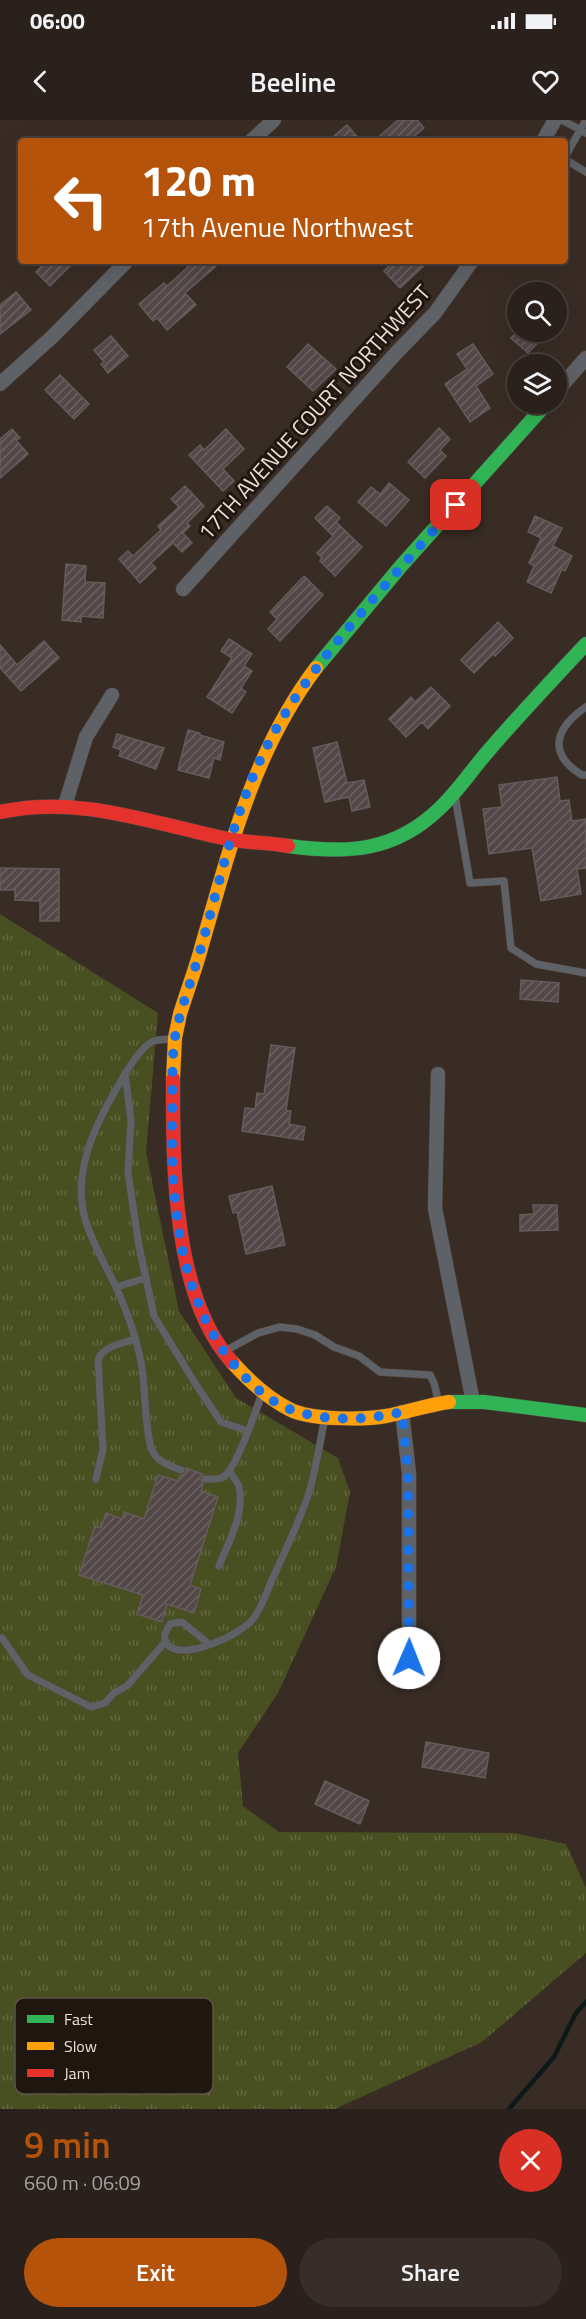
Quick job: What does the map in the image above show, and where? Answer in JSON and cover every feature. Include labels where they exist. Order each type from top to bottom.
[{"type":"street","points":[[254,138],[274,120]]},
{"type":"street","points":[[545,138],[555,120]]},
{"type":"street","points":[[0,384],[52,337],[125,264]]},
{"type":"street","name":"17TH AVENUE COURT NORTHWEST","points":[[183,589],[435,313],[470,264]]},
{"type":"street","points":[[567,380],[586,358]]},
{"type":"street","points":[[537,414],[326,654],[293,700],[265,750],[249,787],[231,840],[200,952],[184,995],[175,1039],[171,1166],[178,1220],[198,1303],[208,1328],[223,1352],[262,1394],[293,1411],[348,1419],[377,1418],[439,1404],[473,1402],[586,1414]]},
{"type":"street","points":[[0,812],[30,806],[64,805],[141,818],[231,840],[312,850],[366,848],[395,840],[421,826],[444,806],[489,751],[586,644]]},
{"type":"street","points":[[64,805],[86,737],[112,695]]},
{"type":"street","points":[[438,1074],[435,1208],[473,1402]]},
{"type":"street","points":[[402,1412],[408,1473],[409,1658]]},
{"type":"lane","points":[[562,120],[583,131]]},
{"type":"lane","points":[[568,152],[583,131],[586,120]]},
{"type":"lane","points":[[568,161],[586,172]]},
{"type":"lane","points":[[586,708],[574,716],[561,731],[558,752],[568,767],[582,776],[586,775]]},
{"type":"lane","points":[[454,794],[470,883],[504,881],[512,948],[536,964],[586,973]]},
{"type":"lane","points":[[175,1039],[158,1040],[148,1044],[125,1073],[98,1120],[85,1158],[82,1180],[85,1217],[93,1242],[116,1287],[135,1339],[141,1363],[151,1448],[163,1463],[181,1470]]},
{"type":"lane","points":[[125,1073],[131,1120],[128,1173],[154,1316],[221,1422],[248,1431]]},
{"type":"lane","points":[[116,1287],[146,1278]]},
{"type":"lane","points":[[223,1352],[258,1333],[280,1327],[297,1329],[359,1356],[380,1372],[430,1375],[439,1404]]},
{"type":"lane","points":[[96,1479],[103,1449],[98,1360],[100,1354],[106,1349],[135,1339]]},
{"type":"lane","points":[[204,1479],[217,1479],[229,1471],[262,1394]]},
{"type":"lane","points":[[165,1642],[176,1651],[186,1651],[240,1632],[254,1618],[285,1552],[308,1494],[325,1417]]},
{"type":"lane","points":[[219,1566],[238,1518],[240,1503],[239,1486],[229,1471]]},
{"type":"lane","points":[[2,1638],[28,1675],[91,1707],[105,1703],[114,1693],[127,1686],[165,1642],[165,1633],[170,1624],[182,1622],[209,1644]]},
{"type":"green space","points":[[0,914],[158,1013],[146,1152],[179,1311],[236,1398],[338,1458],[350,1492],[336,1567],[278,1693],[238,1753],[243,1806],[279,1832],[514,1833],[566,1844],[586,1888],[586,1953],[482,2042],[335,2109],[0,2109]]},
{"type":"building","points":[[398,120],[417,120],[424,128],[412,138],[377,138]]},
{"type":"building","points":[[347,125],[358,138],[332,138]]},
{"type":"building","points":[[44,264],[72,264],[50,286],[36,272]]},
{"type":"building","points":[[187,264],[219,264],[185,293],[196,305],[167,330],[157,318],[153,321],[139,304],[164,283],[167,286],[189,266]]},
{"type":"building","points":[[391,264],[426,264],[400,288],[384,271]]},
{"type":"building","points":[[16,292],[31,310],[0,334],[0,305]]},
{"type":"building","points":[[111,336],[128,356],[108,373],[101,364],[104,362],[94,350]]},
{"type":"building","points":[[516,342],[538,342],[528,353]]},
{"type":"building","points":[[308,344],[336,369],[313,391],[287,367]]},
{"type":"building","points":[[473,344],[493,374],[476,386],[490,408],[470,422],[445,384],[467,369],[457,354]]},
{"type":"building","points":[[60,375],[89,404],[74,419],[45,390]]},
{"type":"building","points":[[439,428],[450,439],[440,450],[446,456],[425,478],[408,462]]},
{"type":"building","points":[[12,429],[20,438],[16,440],[28,454],[0,478],[0,439]]},
{"type":"building","points":[[226,429],[244,449],[223,469],[234,481],[223,491],[189,455],[200,445],[204,450]]},
{"type":"building","points":[[389,483],[409,500],[386,526],[358,502],[371,487],[380,494]]},
{"type":"building","points":[[185,486],[204,506],[187,523],[190,526],[183,533],[192,543],[182,552],[173,543],[151,563],[156,568],[140,583],[119,559],[128,551],[133,556],[161,530],[158,526],[179,507],[171,499]]},
{"type":"building","points":[[327,506],[340,518],[336,522],[362,547],[335,576],[320,561],[322,558],[317,553],[333,536],[315,518]]},
{"type":"building","points":[[535,516],[562,528],[553,546],[572,556],[565,571],[562,569],[551,593],[527,582],[534,566],[529,563],[541,538],[528,532]]},
{"type":"building","points":[[66,564],[86,566],[85,582],[105,583],[103,618],[81,616],[81,622],[62,620]]},
{"type":"building","points":[[304,576],[323,595],[280,641],[268,629],[277,619],[270,612]]},
{"type":"building","points":[[498,622],[513,638],[474,673],[461,660]]},
{"type":"building","points":[[229,639],[252,654],[244,666],[252,671],[241,688],[246,692],[232,713],[207,697],[232,658],[221,651]]},
{"type":"building","points":[[44,641],[59,658],[21,691],[0,668],[0,645],[17,665]]},
{"type":"building","points":[[431,687],[450,706],[428,729],[422,722],[406,737],[389,719],[411,697],[415,702]]},
{"type":"building","points":[[188,730],[224,742],[220,760],[214,758],[209,778],[178,770]]},
{"type":"building","points":[[117,734],[164,748],[156,769],[119,756],[121,750],[113,747]]},
{"type":"building","points":[[337,742],[347,783],[364,780],[370,807],[352,811],[349,797],[325,802],[313,748]]},
{"type":"building","points":[[557,777],[560,801],[569,800],[572,821],[586,819],[586,868],[577,869],[581,894],[541,901],[532,848],[489,854],[483,809],[502,807],[499,785]]},
{"type":"building","points":[[0,868],[59,869],[59,921],[40,921],[40,901],[15,900],[15,890],[0,890]]},
{"type":"building","points":[[521,980],[559,983],[558,1002],[520,999]]},
{"type":"building","points":[[271,1045],[295,1048],[286,1110],[291,1111],[289,1124],[305,1127],[303,1140],[242,1131],[245,1108],[255,1109],[257,1093],[264,1094]]},
{"type":"building","points":[[272,1186],[285,1245],[246,1254],[237,1212],[233,1213],[229,1196]]},
{"type":"building","points":[[533,1205],[557,1205],[558,1230],[520,1231],[520,1215],[534,1214]]},
{"type":"building","points":[[186,1468],[203,1474],[199,1478],[203,1484],[201,1491],[218,1497],[190,1585],[201,1589],[194,1613],[167,1604],[162,1622],[137,1614],[143,1595],[79,1575],[95,1526],[101,1528],[106,1513],[122,1519],[124,1512],[144,1519],[158,1475],[178,1481],[180,1475],[186,1473]]},
{"type":"building","points":[[426,1742],[489,1753],[485,1778],[422,1767]]},
{"type":"building","points":[[325,1781],[369,1801],[360,1824],[315,1804]]},
{"type":"waterway","points":[[509,2109],[554,2057],[576,2013],[586,2002]]},
{"type":"traffic: fast","points":[[316,668],[401,566],[537,414]]},
{"type":"traffic: fast","points":[[288,846],[330,850],[369,846],[406,834],[423,823],[447,801],[484,756],[586,644]]},
{"type":"traffic: fast","points":[[449,1402],[484,1402],[586,1415]]},
{"type":"traffic: slow","points":[[173,1079],[175,1038],[180,1014],[246,801],[276,732],[294,699],[316,668]]},
{"type":"traffic: slow","points":[[232,1362],[265,1394],[298,1413],[336,1418],[376,1417],[449,1402]]},
{"type":"traffic: jam","points":[[0,812],[57,807],[85,809],[140,818],[231,840],[288,846]]},
{"type":"traffic: jam","points":[[173,1079],[176,1188],[187,1266],[197,1302],[212,1334],[232,1362]]},
{"type":"route","points":[[409,1658],[408,1473],[402,1412],[377,1418],[348,1419],[293,1411],[262,1394],[223,1352],[208,1328],[189,1272],[173,1191],[171,1166],[175,1039],[184,995],[200,952],[231,840],[249,787],[265,750],[293,700],[326,654],[456,505]]}]
